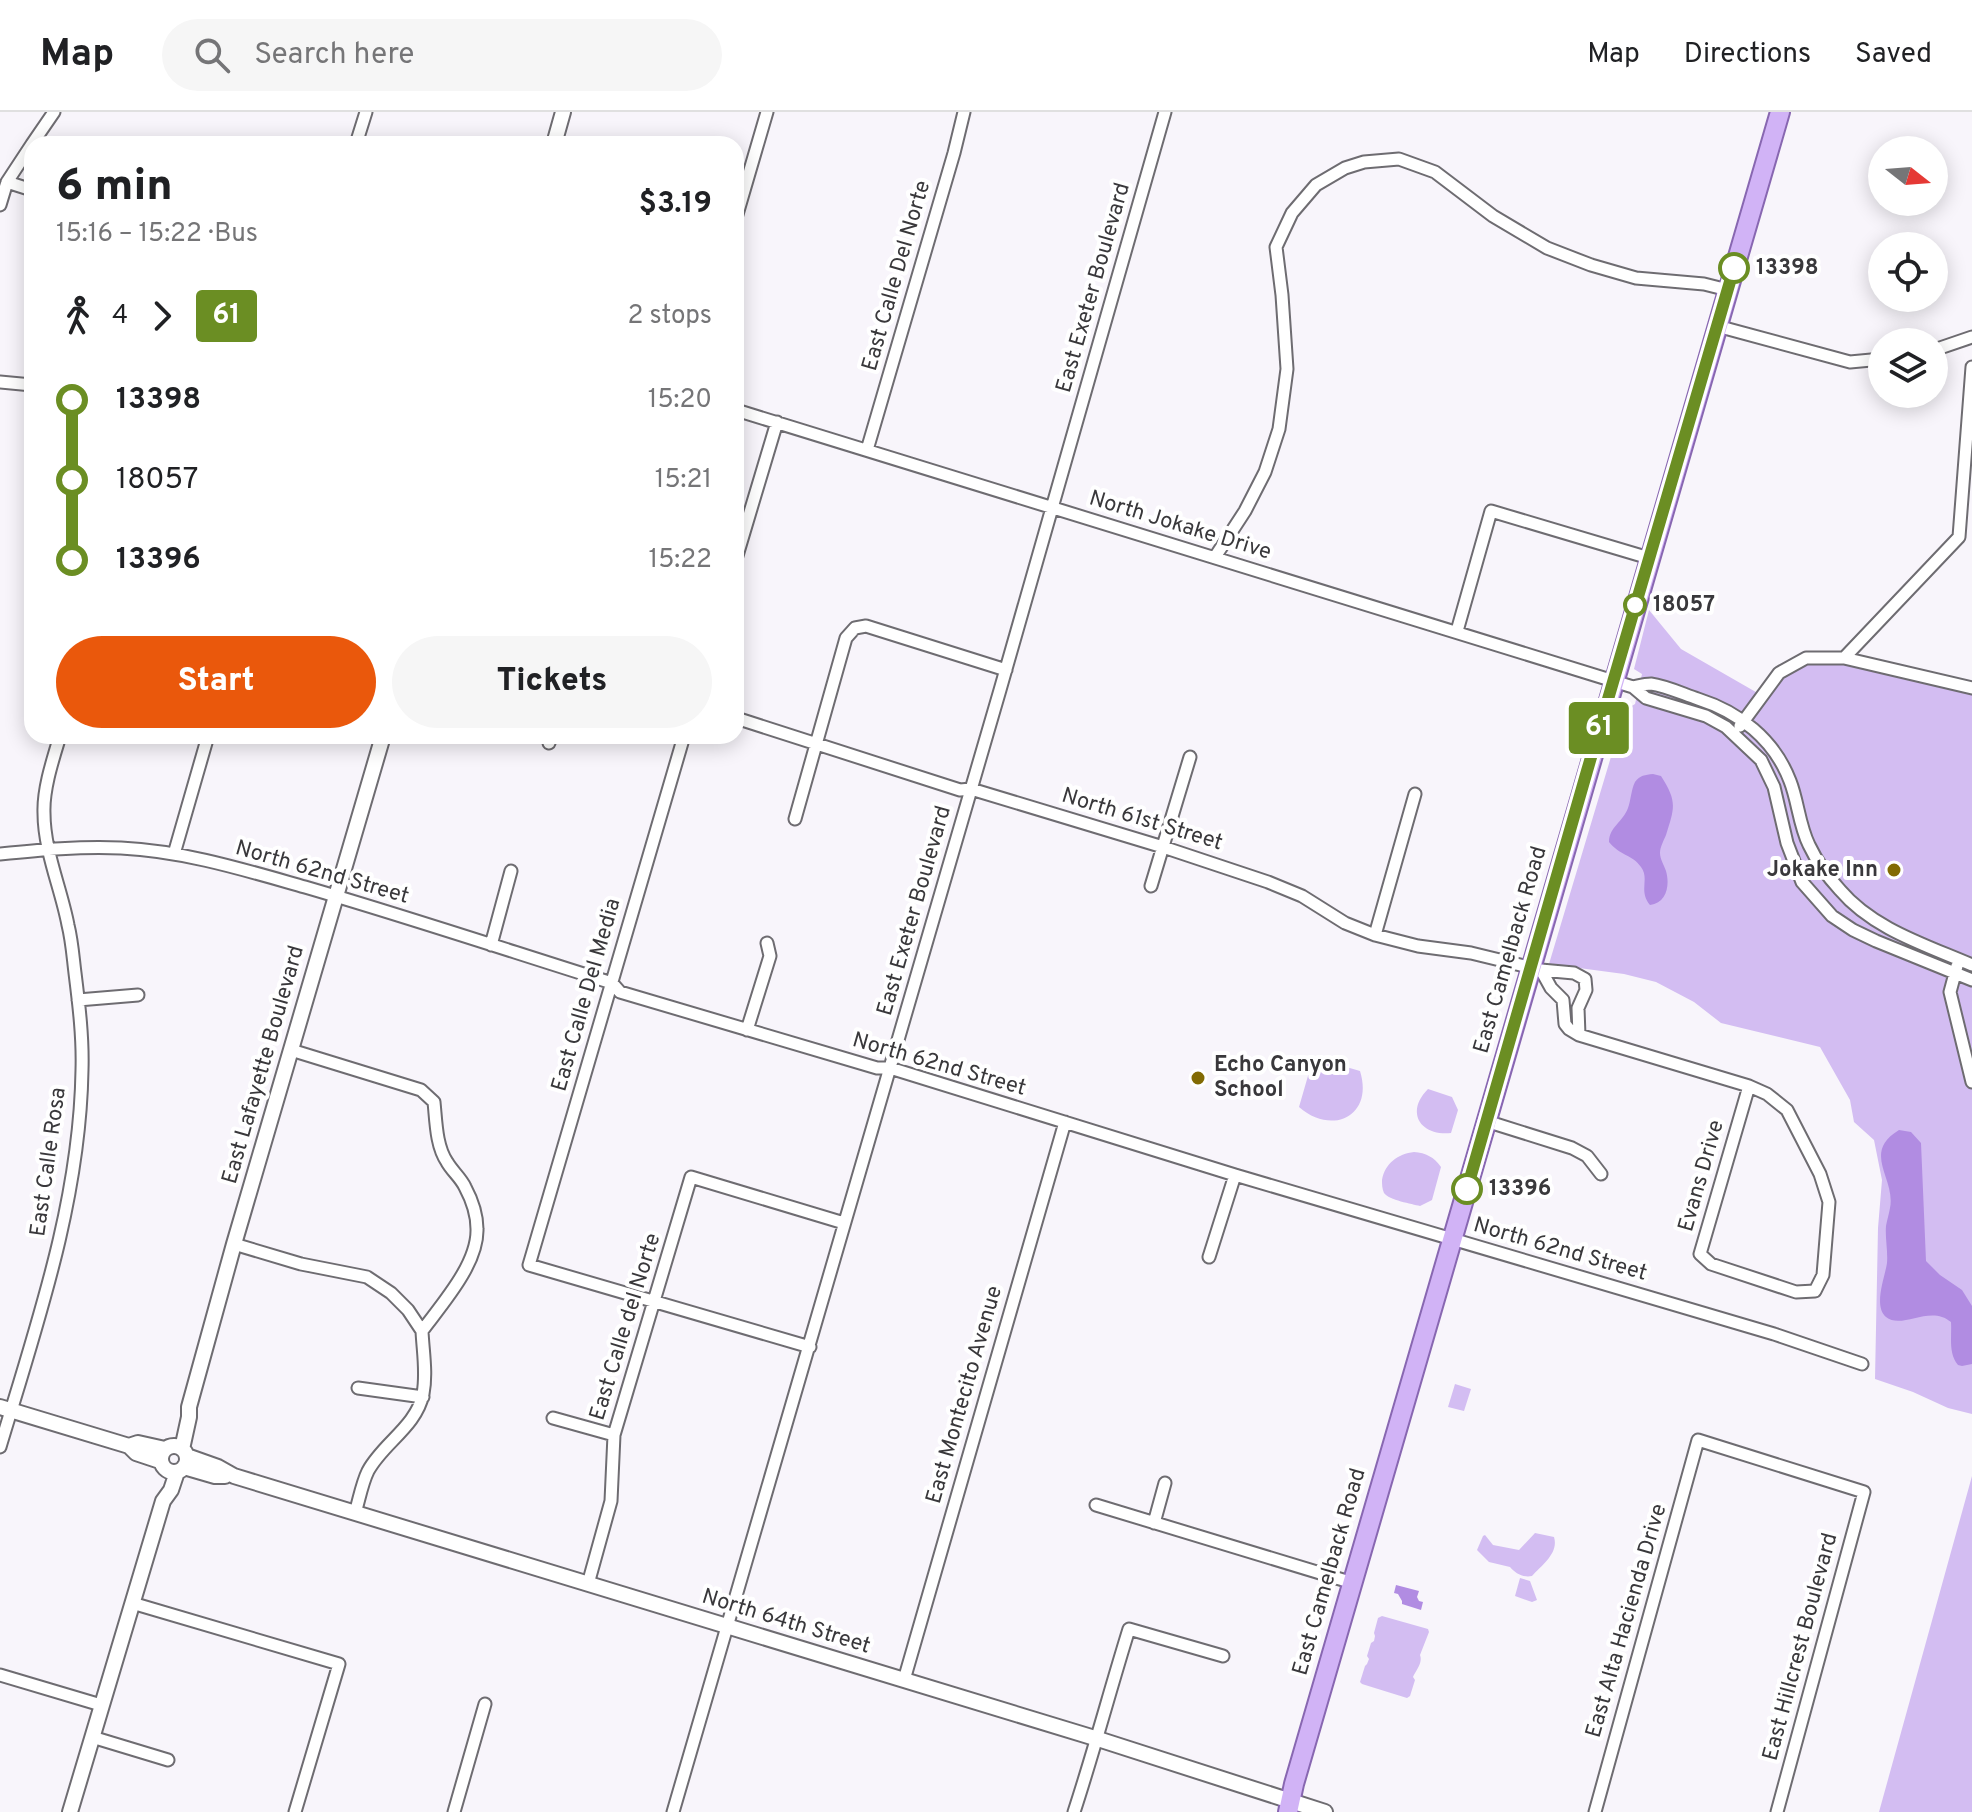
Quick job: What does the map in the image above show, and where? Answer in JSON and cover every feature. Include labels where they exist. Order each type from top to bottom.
[{"type":"main road","name":"East Camelback Road","points":[[1286,1808],[1486,1121],[1536,968],[1613,681],[1780,112]]},
{"type":"street","points":[[38,136],[54,112]]},
{"type":"street","points":[[358,136],[366,112]]},
{"type":"street","points":[[556,136],[563,112]]},
{"type":"street","points":[[744,191],[767,112]]},
{"type":"street","name":"East Calle Del Norte","points":[[867,450],[964,112]]},
{"type":"street","name":"East Exeter Boulevard","points":[[673,1812],[1165,112]]},
{"type":"street","points":[[0,205],[7,182],[24,156]]},
{"type":"street","points":[[1215,557],[1245,511],[1265,472],[1279,429],[1287,369],[1276,247],[1292,213],[1316,185],[1345,168],[1364,162],[1399,159],[1435,172],[1504,223],[1539,244],[1577,260],[1636,278],[1704,284],[1728,290]]},
{"type":"street","points":[[7,182],[24,187]]},
{"type":"street","points":[[1717,326],[1850,362],[1868,360]]},
{"type":"street","points":[[1948,345],[1972,337]]},
{"type":"street","points":[[1844,658],[1959,537],[1972,367]]},
{"type":"street","points":[[0,382],[24,384]]},
{"type":"street","name":"North Jokake Drive","points":[[744,412],[1633,687]]},
{"type":"street","points":[[744,532],[777,422]]},
{"type":"street","points":[[1457,631],[1491,511],[1649,558]]},
{"type":"street","points":[[795,819],[846,638],[855,628],[866,626],[1006,670]]},
{"type":"street","points":[[1735,733],[1779,673],[1806,658],[1844,658],[1972,688]]},
{"type":"street","points":[[1633,687],[1650,684],[1684,694],[1712,703],[1744,721],[1775,750],[1791,781],[1809,846],[1842,893],[1886,927],[1972,965]]},
{"type":"street","points":[[1633,687],[1646,698],[1706,716],[1735,733],[1761,760],[1774,787],[1787,843],[1802,882],[1832,916],[1876,941],[1972,980]]},
{"type":"street","name":"North 61st Street","points":[[744,721],[960,790],[971,789],[1163,847],[1276,885],[1302,896],[1345,923],[1397,942],[1471,953],[1536,968]]},
{"type":"street","name":"East Calle Rosa","points":[[0,1447],[6,1409],[56,1255],[72,1181],[77,1139],[82,1069],[78,1000],[69,928],[49,849],[44,812],[50,769],[58,744]]},
{"type":"street","points":[[174,854],[206,744]]},
{"type":"street","name":"East Lafayette Boulevard","points":[[70,1812],[163,1501],[171,1490],[174,1459],[189,1417],[189,1407],[234,1244],[381,744]]},
{"type":"street","name":"East Calle Del Media","points":[[654,1301],[529,1265],[682,744]]},
{"type":"street","points":[[1151,886],[1190,757]]},
{"type":"street","points":[[1375,935],[1415,794]]},
{"type":"street","name":"North 62nd Street","points":[[0,854],[49,849],[123,848],[174,854],[229,866],[336,896],[612,983],[620,992],[877,1068],[890,1068],[1235,1175],[1774,1334],[1862,1364]]},
{"type":"street","points":[[491,945],[511,871]]},
{"type":"street","points":[[747,1030],[770,956],[767,943]]},
{"type":"street","points":[[1960,959],[1950,992],[1972,1082]]},
{"type":"street","points":[[1536,968],[1563,1000],[1570,1004],[1581,1001]]},
{"type":"street","points":[[1536,968],[1574,973],[1585,979],[1586,990],[1578,1008],[1579,1035]]},
{"type":"street","points":[[78,1000],[138,995]]},
{"type":"street","points":[[1563,1000],[1565,1024],[1579,1035]]},
{"type":"street","name":"Evans Drive","points":[[1579,1035],[1749,1086],[1767,1094],[1787,1110],[1820,1174],[1829,1202],[1823,1275],[1815,1291],[1796,1292],[1711,1264],[1700,1254],[1749,1086]]},
{"type":"street","points":[[291,1050],[421,1090],[434,1102],[445,1160],[464,1184],[474,1209],[477,1230],[470,1258],[451,1293],[422,1331]]},
{"type":"street","points":[[1486,1121],[1572,1148],[1587,1156],[1601,1174]]},
{"type":"street","name":"East Montecito Avenue","points":[[904,1680],[1065,1122]]},
{"type":"street","points":[[1209,1257],[1235,1175]]},
{"type":"street","name":"East Calle del Norte","points":[[588,1584],[611,1501],[614,1435],[691,1177],[844,1223]]},
{"type":"street","points":[[234,1244],[301,1264],[367,1277],[391,1293],[408,1310],[422,1331],[423,1397],[410,1422],[368,1472],[355,1513]]},
{"type":"street","points":[[654,1301],[810,1347]]},
{"type":"street","points":[[358,1388],[423,1397]]},
{"type":"street","name":"North 64th Street","points":[[6,1409],[129,1446],[136,1453],[218,1467],[234,1476],[1098,1739],[1286,1808],[1325,1812]]},
{"type":"street","points":[[553,1418],[614,1435]]},
{"type":"street","name":"East Alta Hacienda Drive","points":[[1595,1812],[1698,1440],[1864,1492]]},
{"type":"street","points":[[1154,1523],[1165,1483]]},
{"type":"street","name":"East Hillcrest Boulevard","points":[[1777,1812],[1864,1492]]},
{"type":"street","points":[[1096,1505],[1353,1583]]},
{"type":"street","points":[[132,1603],[339,1664],[295,1812]]},
{"type":"street","points":[[1074,1812],[1129,1629],[1223,1656]]},
{"type":"street","points":[[0,1675],[101,1705]]},
{"type":"street","points":[[454,1812],[485,1704]]},
{"type":"street","points":[[92,1737],[168,1760]]},
{"type":"shaded area","points":[[1649,610],[1681,649],[1768,699],[1793,670],[1822,663],[1857,666],[1972,692],[1972,1414],[1948,1408],[1875,1379],[1882,1180],[1874,1140],[1854,1122],[1850,1100],[1820,1047],[1721,1023],[1694,1002],[1656,982],[1624,974],[1549,964],[1625,710],[1635,704],[1642,674],[1634,669]]},
{"type":"shaded area","points":[[1653,774],[1661,776],[1673,804],[1660,853],[1667,887],[1664,897],[1650,905],[1645,895],[1645,876],[1641,867],[1609,842],[1611,832],[1628,808],[1635,782]]},
{"type":"shaded area","points":[[1319,1059],[1360,1071],[1363,1087],[1361,1100],[1356,1110],[1347,1117],[1324,1120],[1299,1107],[1312,1062]]},
{"type":"shaded area","points":[[1428,1089],[1452,1097],[1458,1110],[1451,1133],[1431,1131],[1419,1121],[1418,1106]]},
{"type":"shaded area","points":[[1899,1130],[1911,1132],[1921,1143],[1926,1261],[1962,1290],[1972,1306],[1972,1364],[1962,1366],[1955,1360],[1951,1322],[1934,1315],[1893,1320],[1886,1317],[1880,1306],[1887,1263],[1886,1226],[1891,1197],[1881,1157],[1888,1139]]},
{"type":"shaded area","points":[[1414,1152],[1429,1156],[1441,1167],[1432,1200],[1420,1206],[1391,1198],[1384,1193],[1382,1186],[1389,1164],[1398,1157]]},
{"type":"shaded area","points":[[1455,1384],[1471,1389],[1464,1411],[1448,1407]]},
{"type":"shaded area","points":[[1972,1476],[1972,1812],[1879,1812]]},
{"type":"shaded area","points":[[1535,1533],[1554,1537],[1555,1543],[1549,1558],[1532,1576],[1522,1576],[1510,1567],[1489,1562],[1477,1550],[1485,1535],[1493,1545],[1519,1550]]},
{"type":"shaded area","points":[[1520,1578],[1530,1581],[1537,1600],[1532,1602],[1515,1596]]},
{"type":"shaded area","points":[[1396,1585],[1419,1591],[1417,1597],[1423,1602],[1421,1610],[1402,1604],[1398,1594],[1394,1593]]},
{"type":"shaded area","points":[[1382,1616],[1428,1629],[1429,1632],[1407,1698],[1360,1682],[1369,1659],[1367,1656],[1374,1641],[1378,1618]]},
{"type":"bus line","name":"61","points":[[1467,1189],[1734,268]]},
{"type":"place","name":"13398","points":[[1734,268]]},
{"type":"place","name":"18057","points":[[1635,605]]},
{"type":"place","name":"Jokake Inn","points":[[1894,870]]},
{"type":"place","name":"Echo Canyon School","points":[[1198,1078]]},
{"type":"place","name":"13396","points":[[1467,1189]]}]
